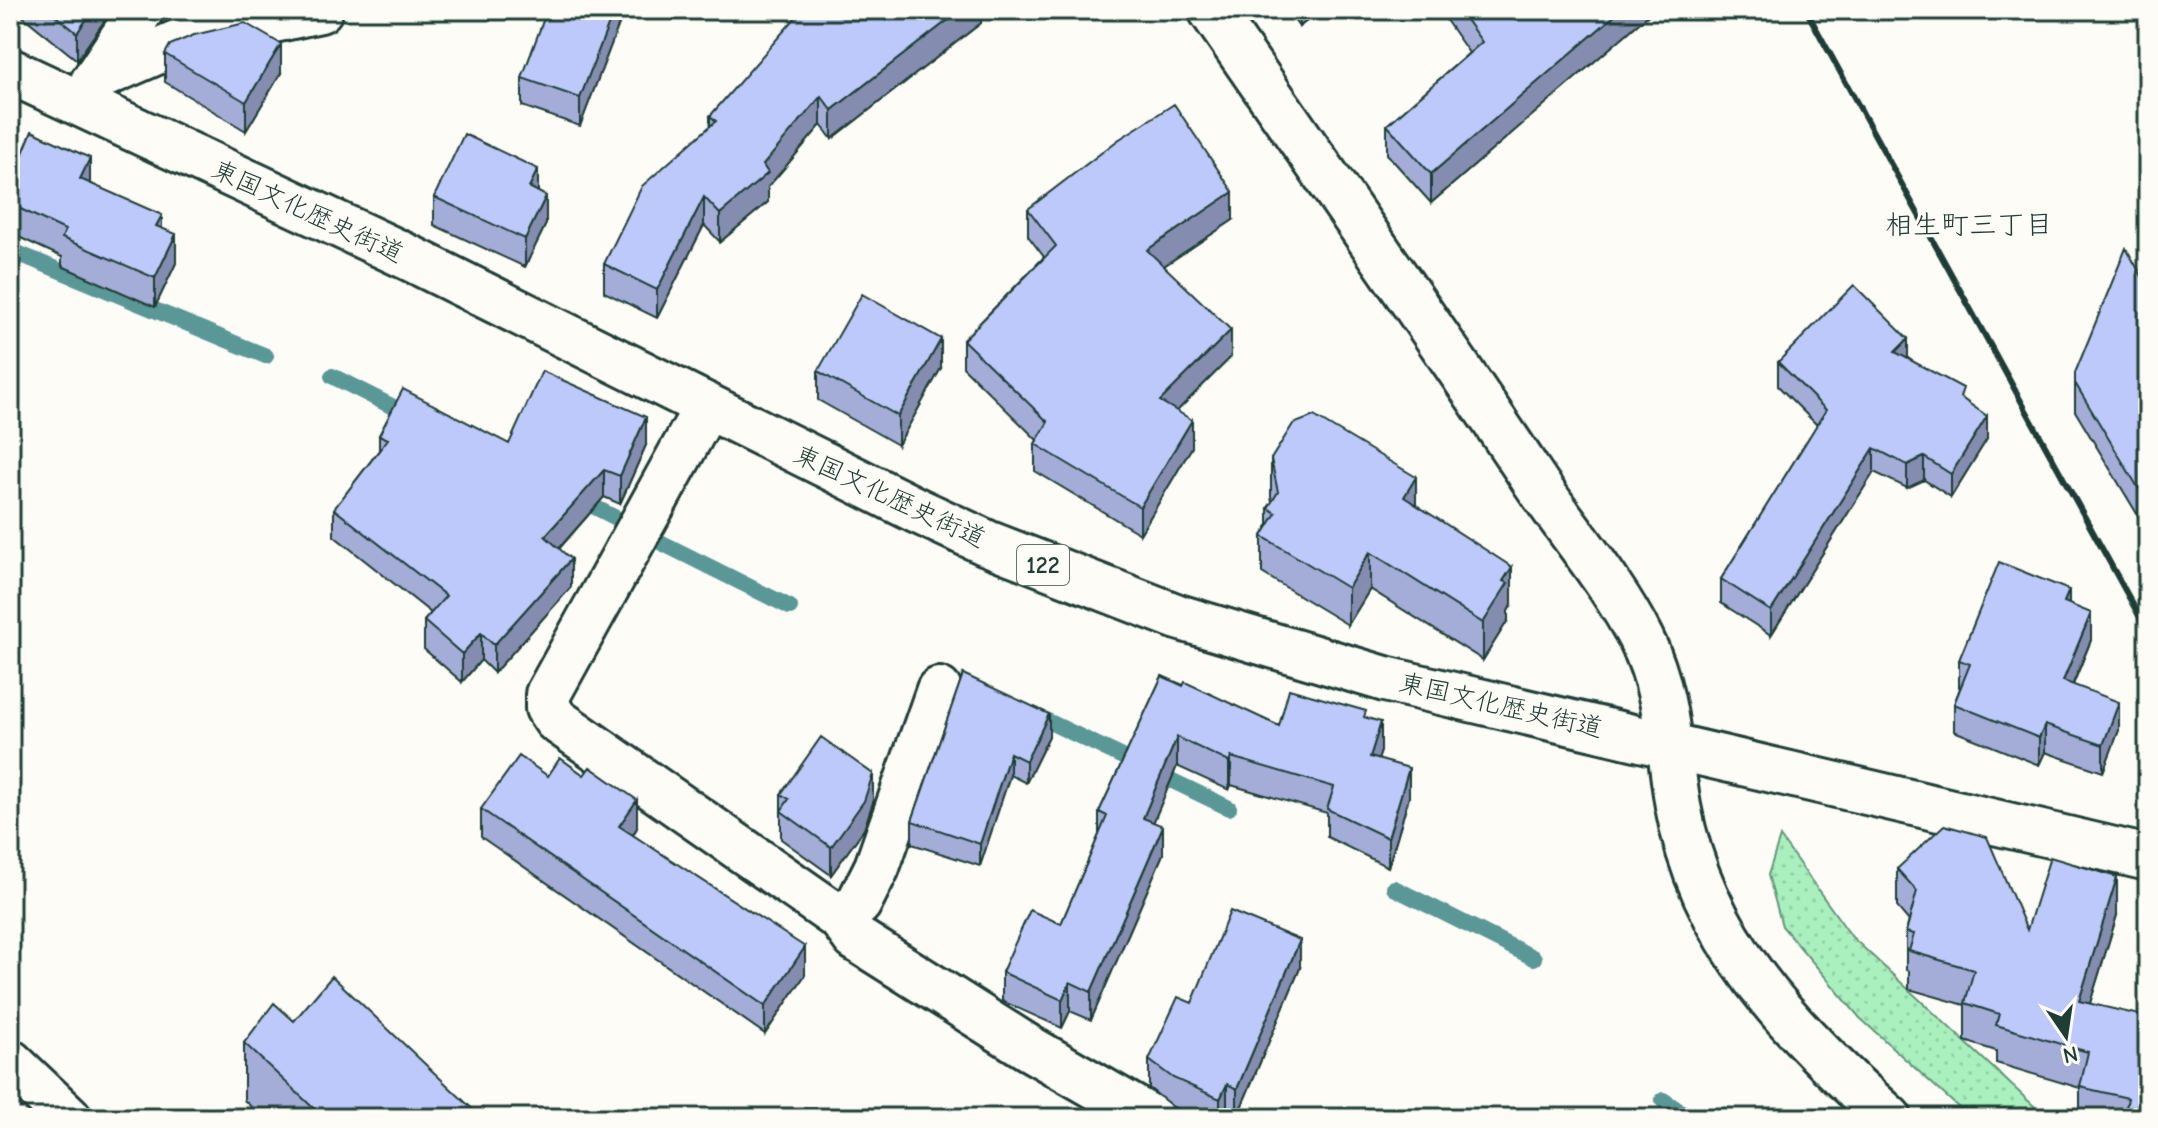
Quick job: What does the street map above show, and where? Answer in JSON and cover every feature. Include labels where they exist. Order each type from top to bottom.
[{"type":"main road","points":[[88,92],[141,10]]},
{"type":"main road","points":[[88,92],[186,39],[320,10]]},
{"type":"main road","points":[[1211,10],[1430,324],[1641,639],[1665,707],[1678,805],[1688,849],[1706,903],[1727,941],[1804,1037],[1889,1118]]},
{"type":"main road","name":"東国文化歴史街道","points":[[10,71],[88,92],[706,408],[987,543],[1178,617],[1385,679],[2148,858]]},
{"type":"main road","points":[[706,408],[548,694],[548,708],[556,720],[841,919],[855,938],[1029,1048],[1151,1118]]},
{"type":"main road","points":[[841,919],[859,903],[877,867],[939,690]]},
{"type":"main road","points":[[10,1062],[69,1118]]},
{"type":"green space","points":[[1780,837],[1852,937],[2047,1118],[1970,1118],[1860,1018],[1782,926],[1768,875]]},
{"type":"building","points":[[49,10],[93,10],[77,33]]},
{"type":"building","points":[[547,10],[614,10],[580,98],[522,78]]},
{"type":"building","points":[[802,10],[961,10],[832,110],[821,96],[763,165],[768,173],[720,214],[704,197],[657,290],[604,264],[642,186],[716,121],[710,116]]},
{"type":"building","points":[[1459,10],[1621,10],[1431,174],[1387,125],[1482,42]]},
{"type":"building","points":[[245,23],[281,44],[246,102],[165,54],[170,45],[194,35]]},
{"type":"building","points":[[1174,104],[1233,192],[1147,250],[1231,330],[1160,401],[1192,420],[1140,507],[1035,444],[1048,422],[963,340],[1056,246],[1028,209],[1118,140]]},
{"type":"building","points":[[32,131],[90,158],[80,179],[162,215],[156,226],[176,234],[155,278],[62,238],[65,230],[10,204],[10,146],[23,153]]},
{"type":"building","points":[[464,134],[538,169],[529,187],[546,196],[525,239],[434,197]]},
{"type":"building","points":[[2126,248],[2148,287],[2148,322],[2145,324],[2148,330],[2148,504],[2075,383],[2075,373]]},
{"type":"building","points":[[1854,285],[1908,339],[1895,352],[1963,388],[1960,397],[1987,416],[1951,474],[1924,457],[1907,465],[1874,448],[1771,611],[1721,579],[1826,410],[1778,362]]},
{"type":"building","points":[[862,294],[941,339],[898,416],[818,371]]},
{"type":"building","points":[[542,371],[646,417],[620,476],[604,470],[545,536],[571,559],[494,645],[481,633],[462,654],[424,621],[446,596],[334,509],[388,439],[379,435],[403,389],[509,444]]},
{"type":"building","points":[[1314,416],[1416,477],[1404,497],[1512,567],[1503,581],[1508,583],[1483,623],[1370,552],[1348,588],[1262,536],[1276,513],[1268,508],[1278,492],[1271,459],[1293,424]]},
{"type":"building","points":[[1999,562],[2069,590],[2064,602],[2091,613],[2063,681],[2119,702],[2103,745],[2045,725],[2039,738],[1954,704],[1970,664],[1959,660]]},
{"type":"building","points":[[963,674],[1049,714],[1026,761],[1010,753],[980,844],[912,821]]},
{"type":"building","points":[[1162,676],[1183,686],[1185,682],[1279,726],[1289,689],[1366,711],[1364,717],[1381,722],[1370,757],[1409,768],[1388,838],[1327,809],[1334,787],[1231,757],[1229,762],[1177,737],[1143,818],[1163,826],[1091,992],[1070,982],[1062,1000],[1002,972],[1030,910],[1061,924],[1107,816],[1099,812]]},
{"type":"building","points":[[821,737],[873,774],[864,801],[831,847],[781,811],[789,799],[781,794]]},
{"type":"building","points":[[519,756],[548,776],[560,758],[584,775],[590,767],[637,800],[619,826],[805,947],[765,1006],[481,809]]},
{"type":"building","points":[[1944,825],[1987,837],[2027,930],[2050,857],[2117,877],[2079,1001],[2148,1017],[2148,1118],[2124,1118],[2128,1098],[2080,1087],[2088,1052],[1996,1025],[1999,1014],[1965,1003],[1974,970],[1909,951],[1914,934],[1906,932],[1917,891],[1897,869]]},
{"type":"building","points":[[1230,911],[1300,940],[1237,1089],[1227,1084],[1220,1099],[1173,1078],[1149,1060],[1178,997],[1192,1003]]},
{"type":"building","points":[[332,976],[482,1118],[324,1118],[244,1043],[274,1003],[294,1021]]},
{"type":"waterway","points":[[10,250],[266,356]]},
{"type":"waterway","points":[[332,376],[411,416]]},
{"type":"waterway","points":[[579,499],[620,520]]},
{"type":"waterway","points":[[656,540],[790,607]]},
{"type":"waterway","points":[[1033,714],[1229,808]]},
{"type":"waterway","points":[[1394,888],[1534,958]]},
{"type":"waterway","points":[[1663,1100],[1690,1118]]},
{"type":"railway","points":[[1806,10],[2148,632]]},
{"type":"district","name":"相生町三丁目","points":[[1969,224]]}]
